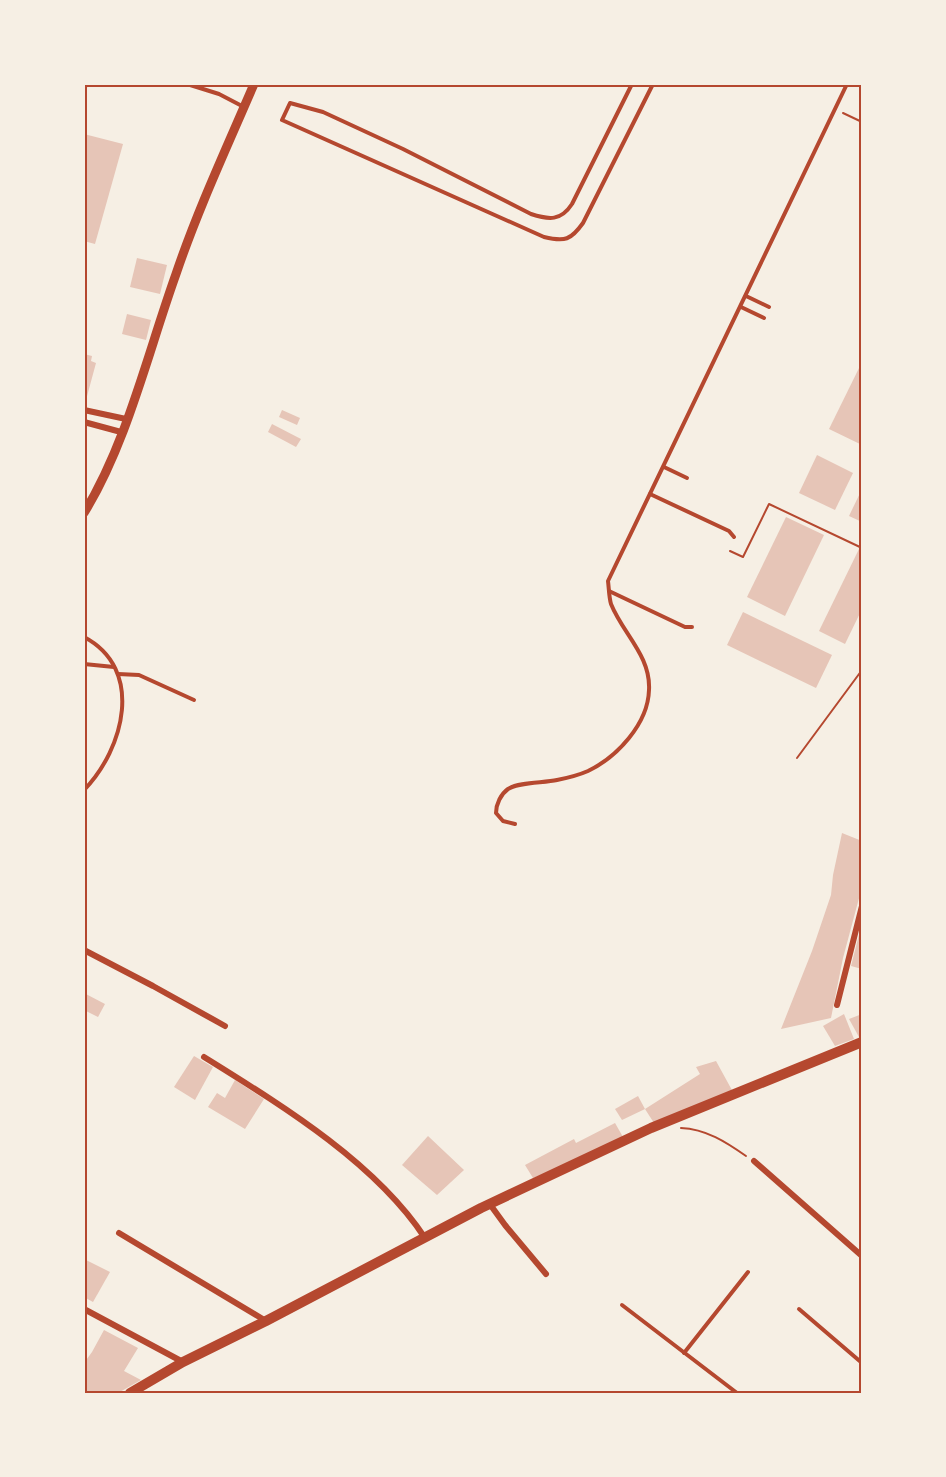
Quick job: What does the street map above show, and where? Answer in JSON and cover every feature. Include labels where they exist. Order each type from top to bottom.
[{"type":"main road","points":[[131,1393],[183,1362],[266,1322],[489,1203],[651,1128],[862,1042]]},
{"type":"street","points":[[84,513],[102,478],[121,432],[188,240],[253,84]]},
{"type":"street","points":[[84,410],[126,419]]},
{"type":"street","points":[[84,422],[121,432]]},
{"type":"street","points":[[837,1005],[862,906]]},
{"type":"street","points":[[84,950],[225,1026]]},
{"type":"street","points":[[204,1057],[281,1106],[346,1155],[391,1195],[407,1212],[425,1238]]},
{"type":"street","points":[[754,1161],[862,1256]]},
{"type":"street","points":[[489,1203],[505,1226],[546,1274]]},
{"type":"street","points":[[119,1233],[266,1322]]},
{"type":"street","points":[[84,1309],[183,1362]]},
{"type":"lane","points":[[84,91],[86,84]]},
{"type":"lane","points":[[187,84],[219,94],[244,107]]},
{"type":"lane","points":[[632,84],[572,204],[563,216],[549,219],[531,214],[403,149],[323,112],[290,103],[282,120],[544,237],[562,240],[574,235],[583,223],[653,84]]},
{"type":"lane","points":[[515,824],[503,821],[496,813],[499,801],[508,789],[588,771],[617,751],[638,724],[646,708],[650,678],[640,652],[611,603],[608,581],[611,571],[664,466],[847,84]]},
{"type":"lane","points":[[746,296],[770,306]]},
{"type":"lane","points":[[741,307],[764,318]]},
{"type":"lane","points":[[664,466],[687,478]]},
{"type":"lane","points":[[650,494],[729,531],[734,537]]},
{"type":"lane","points":[[609,591],[685,627],[692,627]]},
{"type":"lane","points":[[84,637],[99,646],[114,667],[118,674],[123,699],[122,718],[117,735],[96,776],[84,790]]},
{"type":"lane","points":[[84,664],[114,667]]},
{"type":"lane","points":[[118,674],[139,675],[195,699]]},
{"type":"lane","points":[[684,1353],[748,1272]]},
{"type":"lane","points":[[622,1305],[737,1393]]},
{"type":"lane","points":[[798,1309],[862,1363]]},
{"type":"path","points":[[835,109],[862,122]]},
{"type":"path","points":[[730,551],[743,557],[769,504],[862,548]]},
{"type":"path","points":[[797,758],[862,670]]},
{"type":"path","points":[[673,1128],[698,1130],[711,1135],[754,1161]]},
{"type":"building","points":[[84,134],[123,144],[95,244],[84,241]]},
{"type":"building","points":[[137,258],[167,265],[160,294],[130,287]]},
{"type":"building","points":[[127,314],[151,320],[146,340],[122,334]]},
{"type":"building","points":[[84,354],[92,356],[91,361],[96,363],[86,400],[84,399]]},
{"type":"building","points":[[862,362],[862,445],[829,429]]},
{"type":"building","points":[[282,410],[300,418],[297,425],[279,417]]},
{"type":"building","points":[[272,424],[301,439],[296,447],[268,432]]},
{"type":"building","points":[[817,455],[853,473],[835,510],[799,493]]},
{"type":"building","points":[[862,489],[862,522],[849,516]]},
{"type":"building","points":[[786,517],[824,535],[785,616],[747,597]]},
{"type":"building","points":[[859,549],[862,551],[862,609],[845,644],[819,631]]},
{"type":"building","points":[[743,612],[832,655],[816,688],[727,645]]},
{"type":"building","points":[[842,833],[862,841],[862,887],[843,958],[831,1018],[781,1029],[831,895]]},
{"type":"building","points":[[862,928],[862,969],[851,966]]},
{"type":"building","points":[[84,993],[105,1004],[98,1017],[84,1010]]},
{"type":"building","points":[[844,1014],[854,1039],[835,1046],[823,1026]]},
{"type":"building","points":[[862,1014],[862,1036],[859,1037],[849,1019]]},
{"type":"building","points":[[194,1056],[213,1067],[195,1100],[174,1087]]},
{"type":"building","points":[[716,1061],[733,1092],[654,1123],[645,1109],[700,1074],[696,1067]]},
{"type":"building","points":[[235,1080],[264,1099],[245,1129],[208,1107],[217,1093],[225,1098]]},
{"type":"building","points":[[638,1096],[645,1109],[622,1120],[615,1109]]},
{"type":"building","points":[[615,1123],[623,1137],[549,1172],[533,1178],[525,1165],[574,1139],[576,1143]]},
{"type":"building","points":[[428,1136],[464,1170],[437,1195],[402,1165]]},
{"type":"building","points":[[84,1259],[110,1272],[93,1302],[84,1297]]},
{"type":"building","points":[[104,1330],[138,1348],[124,1371],[141,1380],[118,1393],[84,1393],[84,1363]]}]
